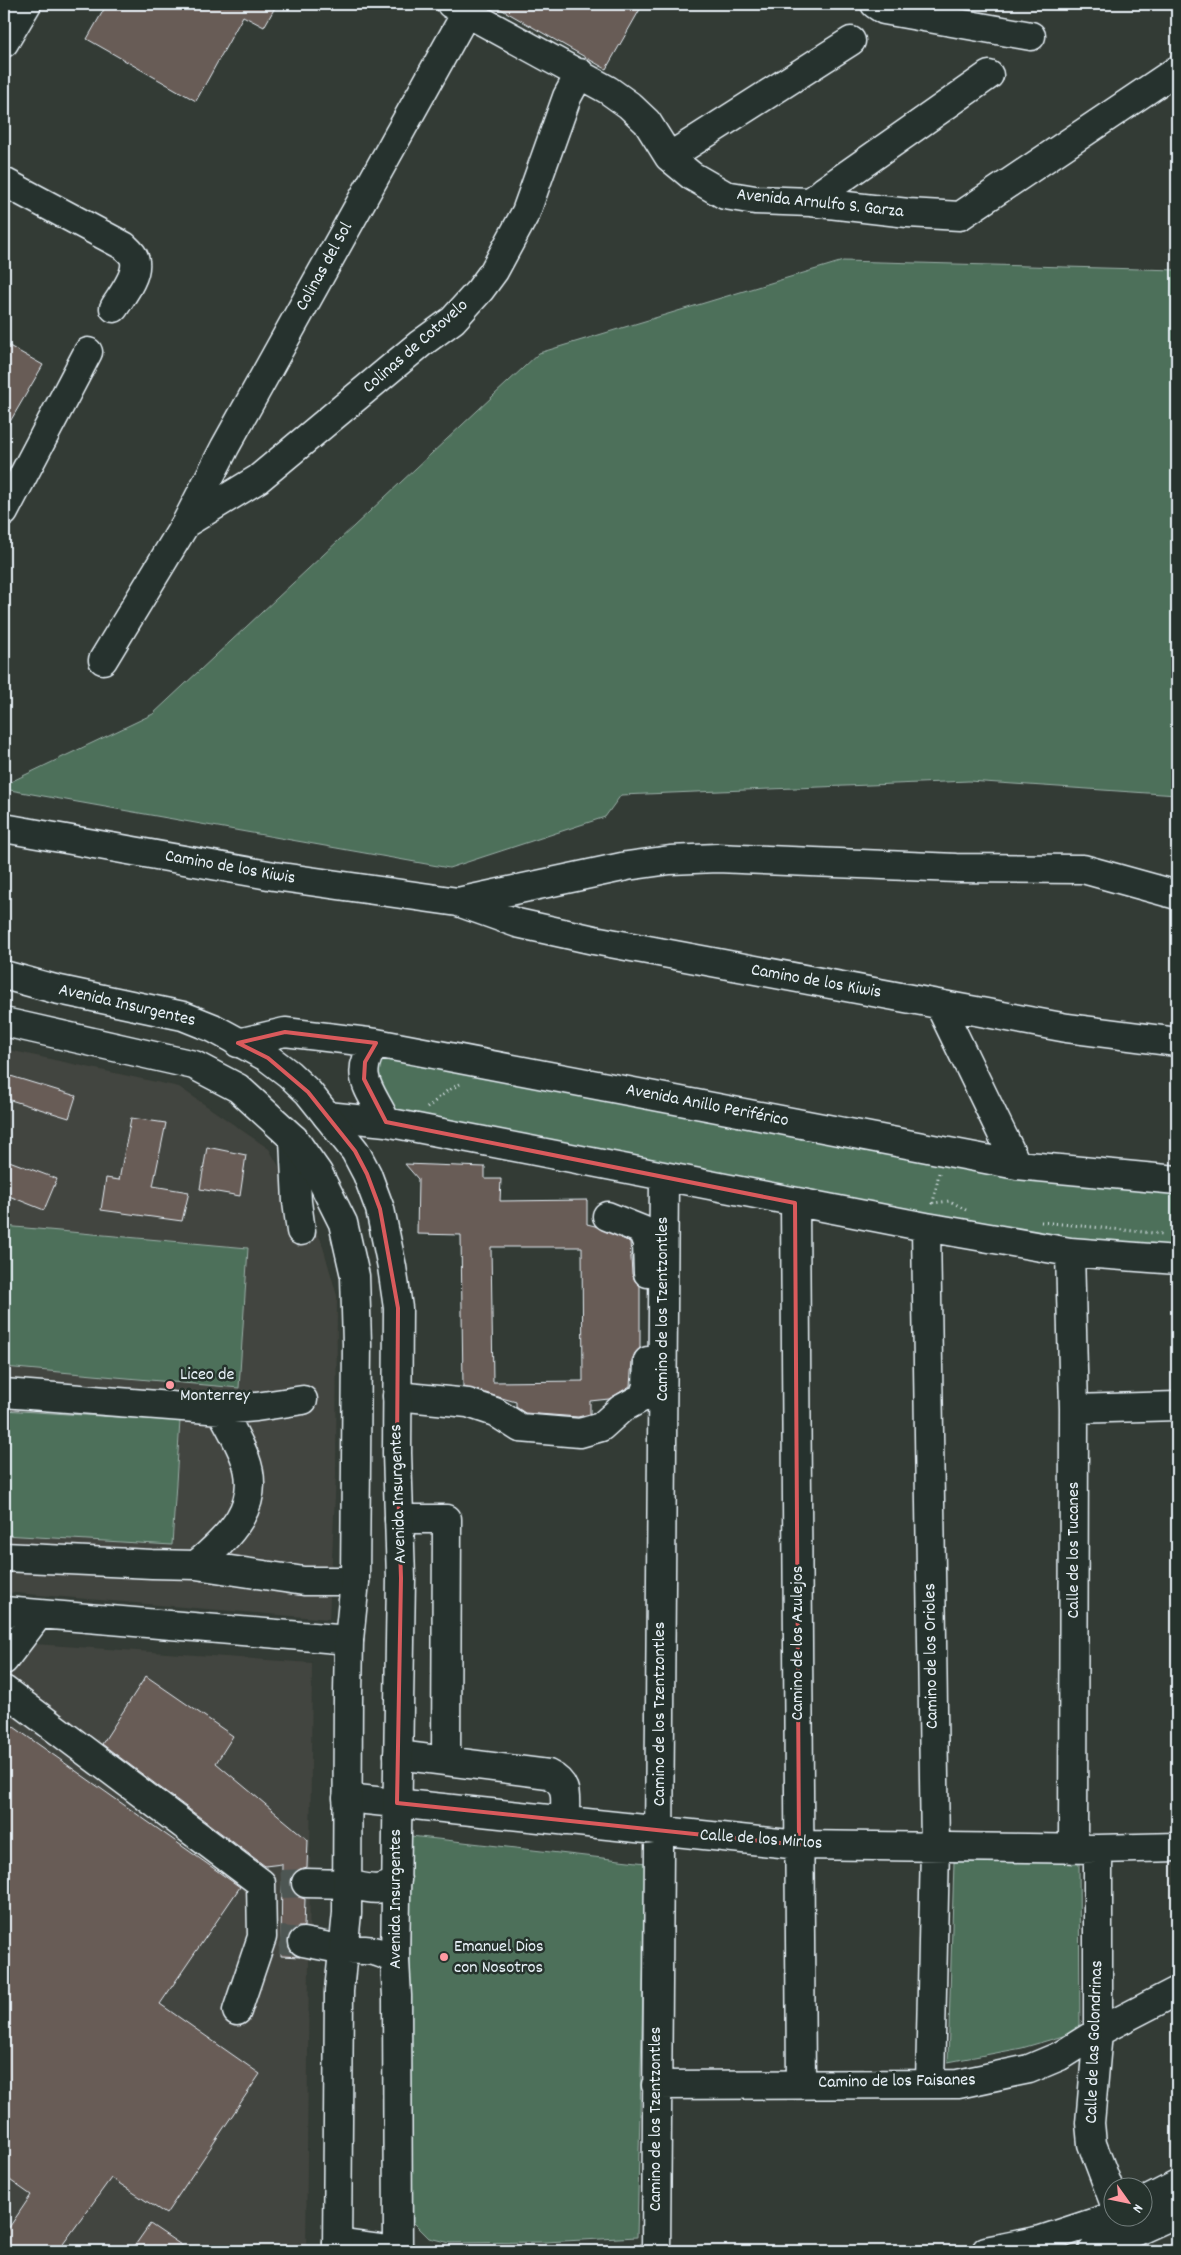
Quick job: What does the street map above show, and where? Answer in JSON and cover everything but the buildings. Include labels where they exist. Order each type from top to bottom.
[{"type":"street","points":[[4,44],[26,4]]},
{"type":"street","points":[[875,4],[884,10],[1031,36]]},
{"type":"street","name":"Avenida Arnulfo S. Garza","points":[[458,8],[580,73],[630,105],[647,122],[669,157],[692,176],[725,195],[755,200],[811,202],[908,213],[960,216],[1177,70]]},
{"type":"street","name":"Colinas del Sol","points":[[103,660],[186,523],[458,8]]},
{"type":"street","points":[[669,157],[851,41]]},
{"type":"street","name":"Colinas de Cotovelo","points":[[186,523],[258,479],[420,344],[454,320],[494,271],[526,212],[567,97],[580,73]]},
{"type":"street","points":[[811,202],[989,76]]},
{"type":"street","points":[[4,182],[124,246],[131,252],[135,261],[132,278],[114,308]]},
{"type":"street","points":[[4,512],[88,352]]},
{"type":"street","points":[[225,447],[235,469],[242,474],[258,479]]},
{"type":"street","name":"Camino de los Kiwis","points":[[4,828],[274,876],[458,902],[517,923],[594,940],[1068,1028],[1177,1042]]},
{"type":"street","name":"Camino de los Kiwis","points":[[458,902],[627,866],[670,860],[717,858],[956,868],[1083,869],[1177,895]]},
{"type":"street","name":"Avenida Insurgentes","points":[[4,975],[55,989],[183,1016],[213,1028],[268,1058],[308,1092],[355,1151],[367,1174],[380,1209],[398,1308],[397,1396],[401,1578],[395,1961],[397,2005],[397,2251]]},
{"type":"street","points":[[940,1004],[1017,1165]]},
{"type":"street","points":[[4,1022],[194,1065],[238,1088],[294,1139],[318,1173],[343,1223],[355,1276],[357,1344],[355,1581],[350,1640],[347,1798],[348,1884],[345,1950],[339,1991],[337,2247],[397,2251]]},
{"type":"street","name":"Avenida Anillo Periférico","points":[[238,1042],[285,1032],[376,1043],[1017,1165],[1177,1180]]},
{"type":"street","points":[[376,1043],[365,1062],[364,1080],[386,1122]]},
{"type":"street","points":[[327,1116],[386,1122],[926,1228],[1070,1252],[1177,1260]]},
{"type":"street","points":[[294,1139],[297,1202],[301,1231]]},
{"type":"street","name":"Camino de los Tzentzontles","points":[[656,2251],[664,1178]]},
{"type":"street","name":"Camino de los Azulejos","points":[[795,1203],[801,2084]]},
{"type":"street","points":[[397,1396],[468,1403],[495,1412],[520,1428],[580,1432],[601,1427],[621,1409],[643,1397],[647,1386],[649,1302],[646,1243],[642,1230],[607,1216]]},
{"type":"street","name":"Camino de los Orioles","points":[[926,1228],[935,1847],[930,2084]]},
{"type":"street","name":"Calle de los Tucanes","points":[[1070,1252],[1085,1849]]},
{"type":"street","points":[[4,1393],[222,1410],[303,1400]]},
{"type":"street","points":[[1074,1409],[1177,1406]]},
{"type":"street","points":[[196,1564],[230,1534],[248,1500],[250,1479],[245,1458],[222,1410]]},
{"type":"street","points":[[399,1519],[447,1519],[446,1760]]},
{"type":"street","points":[[4,1557],[152,1564],[196,1564],[304,1581],[355,1581]]},
{"type":"street","points":[[4,1611],[350,1640]]},
{"type":"street","points":[[4,1660],[39,1614]]},
{"type":"street","points":[[4,1690],[283,1883],[348,1884],[370,1890],[380,1890],[397,1880]]},
{"type":"street","points":[[398,1755],[548,1774],[558,1779],[565,1789],[565,1821]]},
{"type":"street","name":"Calle de los Mirlos","points":[[347,1798],[798,1845],[1085,1849],[1177,1847]]},
{"type":"street","name":"Calle de las Golondrinas","points":[[1085,1849],[1098,2032],[1090,2123],[1092,2144],[1105,2178]]},
{"type":"street","points":[[237,2011],[282,1940],[283,1883]]},
{"type":"street","points":[[282,1940],[345,1950],[374,1951],[389,1956],[395,1961]]},
{"type":"street","name":"Camino de los Faisanes","points":[[656,2085],[958,2084],[1029,2070],[1060,2056],[1098,2032],[1177,1991]]},
{"type":"street","points":[[1154,2197],[1177,2186]]},
{"type":"street","points":[[1154,2217],[1177,2213]]},
{"type":"street","points":[[986,2251],[1104,2226]]},
{"type":"street","points":[[1093,2251],[1115,2228]]},
{"type":"path","points":[[944,1151],[933,1204],[950,1202],[970,1212]]},
{"type":"path","points":[[1039,1222],[1167,1234]]},
{"type":"highlighted area","points":[[285,1032],[376,1043],[365,1062],[364,1079],[386,1122],[795,1203],[799,1845],[397,1803],[401,1578],[397,1453],[398,1308],[380,1209],[367,1174],[355,1151],[308,1092],[268,1058],[238,1043]]},
{"type":"shaded area","name":"Liceo de Monterrey","points":[[4,1049],[179,1087],[269,1149],[321,1240],[337,1296],[336,1474],[329,1619],[4,1592]]},
{"type":"shaded area","points":[[4,1642],[312,1663],[306,2251],[4,2251]]},
{"type":"green space","points":[[843,261],[1177,270],[1177,795],[969,781],[621,795],[605,817],[449,868],[4,789],[4,785],[153,714],[539,353]]},
{"type":"green space","points":[[373,1057],[1177,1189],[1177,1250],[1018,1233],[396,1111],[378,1093]]},
{"type":"green space","points":[[4,1226],[248,1248],[239,1388],[4,1367]]},
{"type":"green space","points":[[4,1410],[180,1421],[172,1545],[4,1535]]},
{"type":"green space","points":[[411,1836],[646,1863],[637,2237],[546,2242],[450,2243],[429,2238],[408,2217]]},
{"type":"green space","points":[[1079,1861],[1080,2031],[1022,2048],[948,2062],[954,1862]]},
{"type":"tunnel","points":[[281,1884],[306,1883]]},
{"type":"tunnel","points":[[280,1940],[303,1942]]},
{"type":"place","name":"Liceo de Monterrey","points":[[170,1385]]},
{"type":"place","name":"Emanuel Dios con Nosotros","points":[[444,1957]]}]
